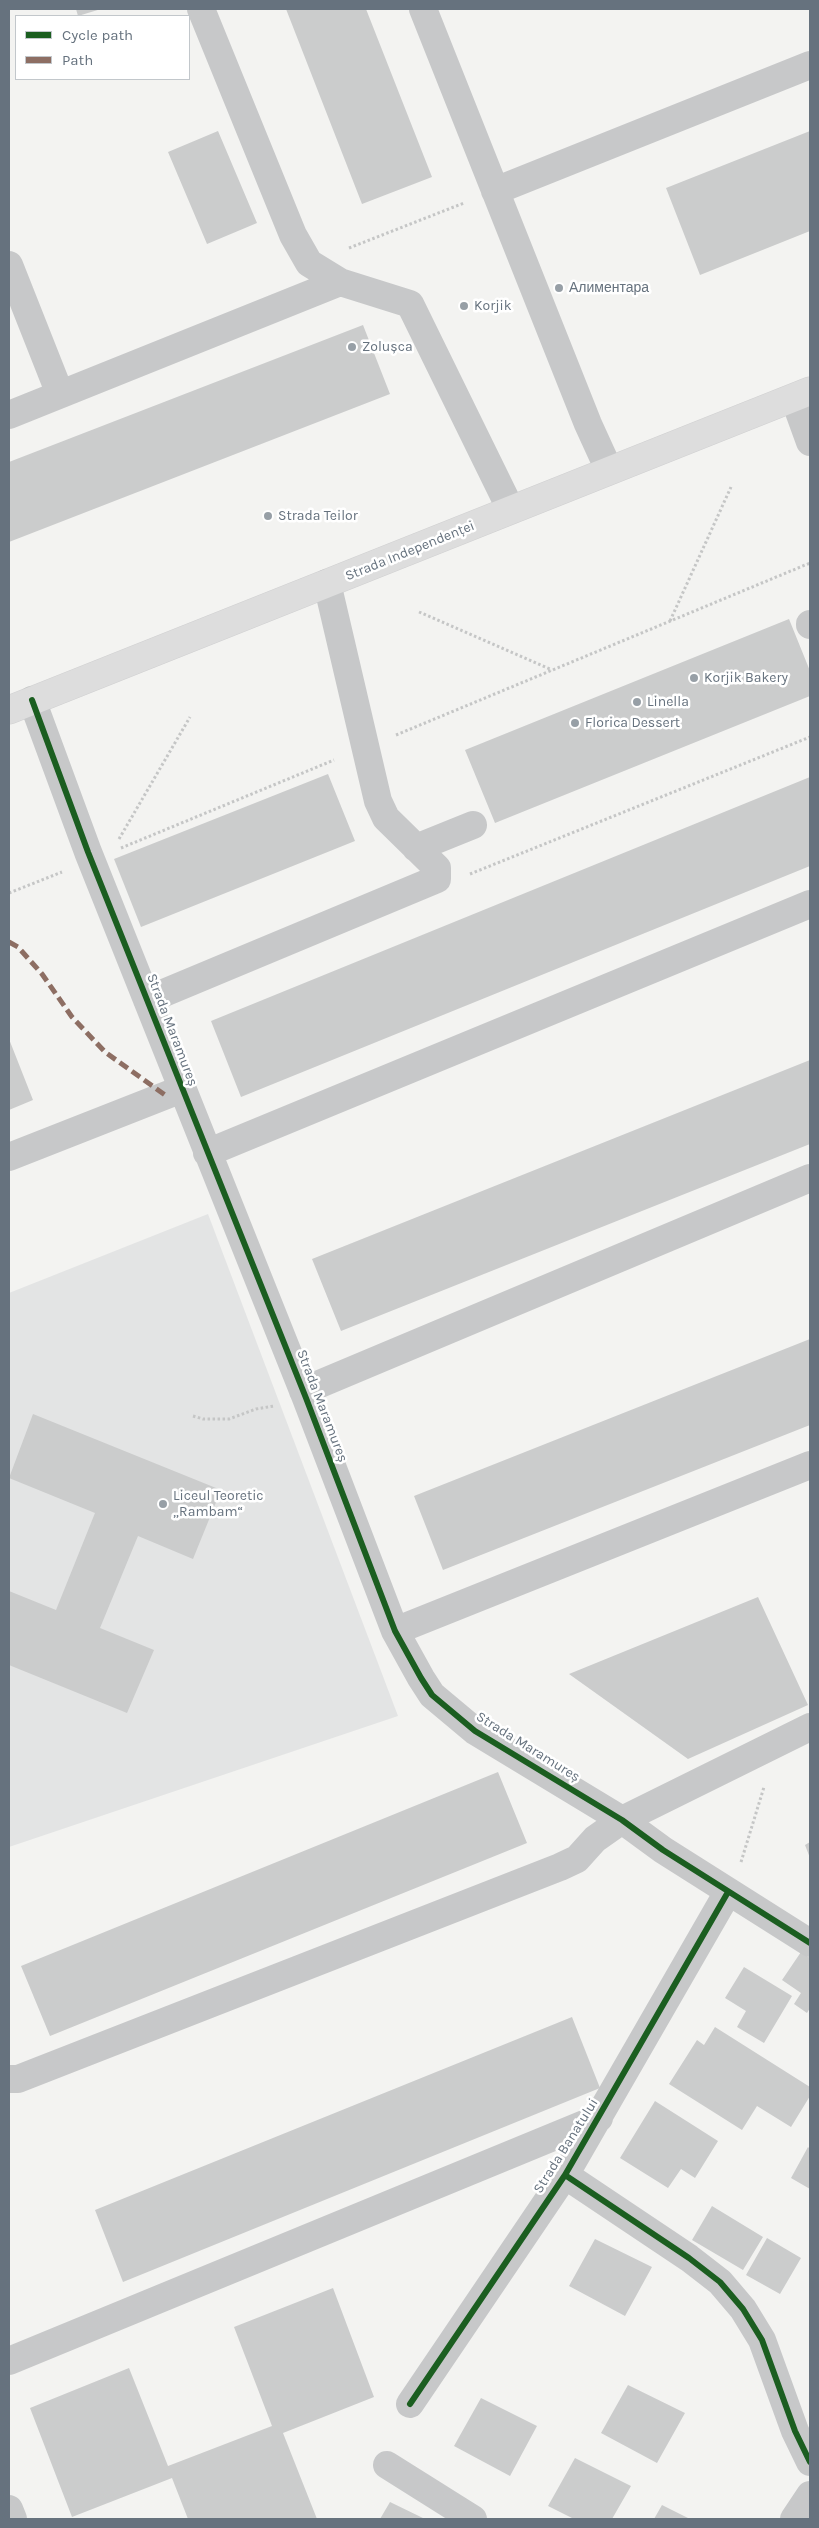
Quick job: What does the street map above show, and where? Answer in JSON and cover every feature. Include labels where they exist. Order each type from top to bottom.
[{"type":"main road","name":"Strada Independenței","points":[[20,705],[802,394]]},
{"type":"street","points":[[201,9],[293,235],[309,263],[340,282],[410,304],[510,510]]},
{"type":"street","points":[[423,9],[588,424],[609,470]]},
{"type":"street","points":[[495,191],[810,65]]},
{"type":"street","points":[[9,265],[60,394]]},
{"type":"street","points":[[9,414],[340,282]]},
{"type":"street","points":[[802,394],[810,442]]},
{"type":"street","points":[[147,1000],[437,879],[437,868],[386,818],[378,801],[327,583]]},
{"type":"street","name":"Strada Maramureș","points":[[20,705],[103,855],[147,1000],[304,1394],[395,1630],[409,1659],[428,1690],[475,1731],[622,1820],[663,1850],[810,1943]]},
{"type":"street","points":[[416,848],[473,825]]},
{"type":"street","points":[[207,1153],[810,904]]},
{"type":"street","points":[[9,1157],[182,1089]]},
{"type":"street","points":[[304,1394],[810,1178]]},
{"type":"street","points":[[395,1630],[810,1465]]},
{"type":"street","points":[[9,2079],[18,2079],[560,1867],[577,1859],[595,1839],[622,1820],[810,1726]]},
{"type":"street","name":"Strada Banatului","points":[[410,2404],[565,2176],[730,1893]]},
{"type":"street","points":[[9,2361],[600,2118]]},
{"type":"street","points":[[565,2176],[689,2258],[720,2282],[743,2309],[762,2340],[795,2431],[810,2462]]},
{"type":"street","points":[[386,2465],[473,2519]]},
{"type":"street","points":[[794,2519],[810,2495]]},
{"type":"street","points":[[9,2509],[13,2519]]},
{"type":"path","points":[[309,263],[495,191]]},
{"type":"path","points":[[670,621],[731,487]]},
{"type":"path","points":[[9,893],[810,563]]},
{"type":"path","points":[[419,612],[552,670]]},
{"type":"path","points":[[119,840],[190,717]]},
{"type":"path","points":[[437,879],[469,875],[810,737]]},
{"type":"path","points":[[193,1416],[203,1419],[229,1419],[256,1409],[286,1406],[304,1394]]},
{"type":"path","points":[[730,1893],[778,1742]]},
{"type":"shaded area","name":"Liceul Teoretic „Rambam“","points":[[208,1214],[398,1716],[9,1847],[9,1293]]},
{"type":"building","points":[[76,9],[101,9],[81,15],[78,15]]},
{"type":"building","points":[[286,9],[366,9],[432,177],[362,204]]},
{"type":"building","points":[[218,131],[257,223],[207,244],[168,152]]},
{"type":"building","points":[[810,131],[810,231],[700,275],[666,188]]},
{"type":"building","points":[[363,325],[390,394],[9,542],[9,462]]},
{"type":"building","points":[[789,619],[810,671],[810,696],[495,823],[465,750]]},
{"type":"building","points":[[328,774],[355,841],[141,927],[114,859]]},
{"type":"building","points":[[810,777],[810,866],[241,1097],[211,1021]]},
{"type":"building","points":[[9,1039],[33,1100],[9,1110]]},
{"type":"building","points":[[810,1060],[810,1144],[341,1331],[312,1259]]},
{"type":"building","points":[[810,1339],[810,1425],[443,1570],[414,1496]]},
{"type":"building","points":[[33,1414],[221,1490],[193,1559],[138,1536],[100,1628],[154,1650],[127,1713],[9,1665],[9,1591],[56,1610],[95,1513],[9,1478]]},
{"type":"building","points":[[758,1597],[808,1705],[688,1759],[569,1674]]},
{"type":"building","points":[[498,1772],[527,1843],[50,2036],[21,1966]]},
{"type":"building","points":[[810,1842],[810,1858],[805,1845]]},
{"type":"building","points":[[801,1952],[810,1958],[810,2008],[807,2013],[794,2004],[801,1993],[782,1980]]},
{"type":"building","points":[[744,1967],[792,1996],[764,2043],[737,2027],[746,2011],[725,1998]]},
{"type":"building","points":[[572,2017],[600,2088],[123,2282],[95,2210]]},
{"type":"building","points":[[715,2027],[810,2087],[810,2096],[791,2127],[757,2106],[742,2130],[669,2084],[697,2040],[704,2045]]},
{"type":"building","points":[[655,2101],[718,2141],[695,2178],[681,2169],[668,2188],[620,2158]]},
{"type":"building","points":[[808,2147],[810,2149],[810,2189],[791,2178]]},
{"type":"building","points":[[712,2206],[763,2237],[743,2270],[692,2240]]},
{"type":"building","points":[[767,2238],[801,2258],[780,2294],[746,2275]]},
{"type":"building","points":[[595,2239],[652,2267],[625,2316],[569,2286]]},
{"type":"building","points":[[333,2288],[374,2397],[283,2433],[317,2519],[188,2519],[172,2478],[72,2517],[30,2408],[129,2368],[168,2466],[272,2426],[234,2327]]},
{"type":"building","points":[[628,2385],[685,2413],[657,2463],[601,2433]]},
{"type":"building","points":[[481,2398],[537,2426],[510,2476],[454,2446]]},
{"type":"building","points":[[575,2458],[631,2486],[612,2519],[574,2519],[548,2506]]},
{"type":"building","points":[[390,2502],[425,2519],[380,2519]]},
{"type":"building","points":[[662,2505],[690,2519],[654,2519]]},
{"type":"marked path","points":[[9,942],[18,947],[42,974],[72,1017],[105,1052],[165,1095]]},
{"type":"cycle path","points":[[32,700],[88,852],[306,1398],[395,1631],[421,1678],[432,1695],[475,1731],[622,1820],[663,1850],[810,1943]]},
{"type":"cycle path","points":[[410,2404],[565,2175],[728,1892]]},
{"type":"cycle path","points":[[565,2175],[689,2258],[720,2282],[743,2309],[762,2340],[795,2431],[810,2462]]},
{"type":"place","name":"Алиментара","points":[[559,288]]},
{"type":"place","name":"Korjik","points":[[464,306]]},
{"type":"place","name":"Zolușca","points":[[352,347]]},
{"type":"place","name":"Strada Teilor","points":[[268,516]]},
{"type":"place","name":"Korjik Bakery","points":[[694,678]]},
{"type":"place","name":"Linella","points":[[637,702]]},
{"type":"place","name":"Florica Dessert","points":[[575,723]]},
{"type":"place","name":"Liceul Teoretic „Rambam“","points":[[163,1504]]}]
